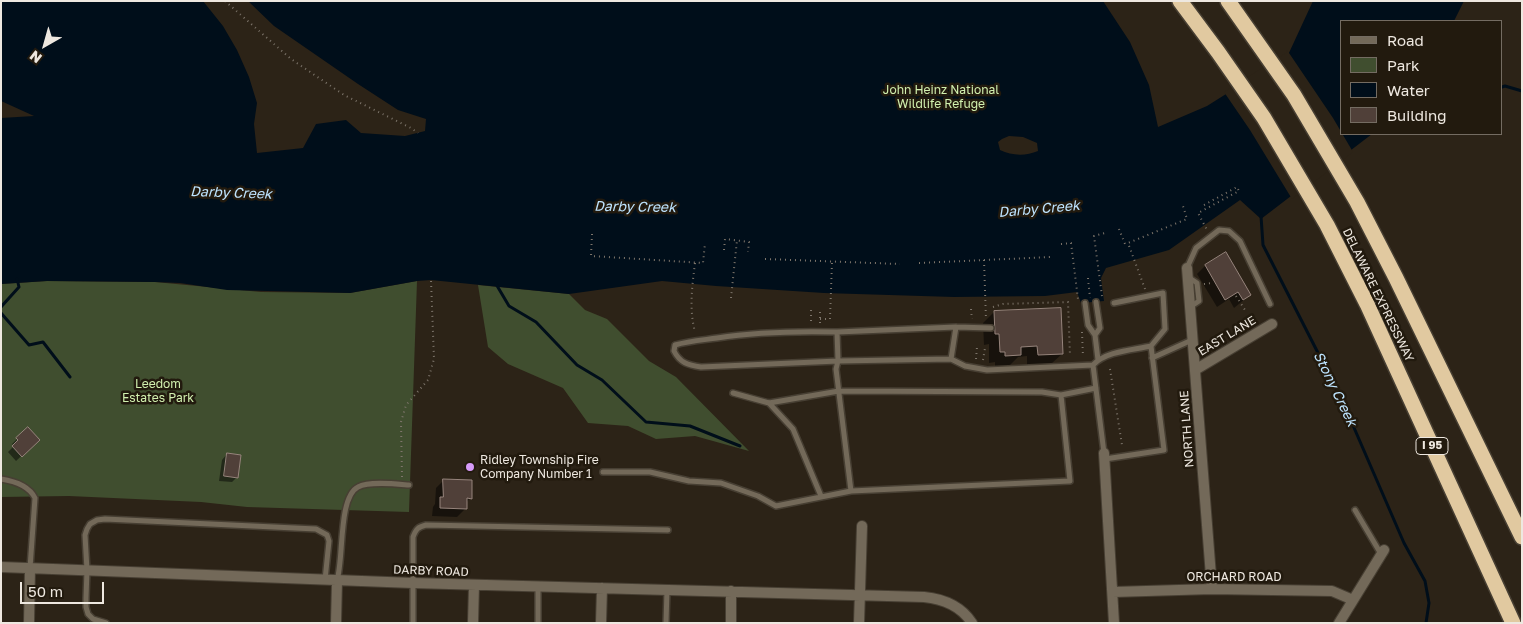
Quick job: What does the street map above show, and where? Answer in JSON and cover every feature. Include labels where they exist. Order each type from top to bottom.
[{"type":"highway","name":"DELAWARE EXPRESSWAY","points":[[1180,1],[1218,52],[1286,153],[1327,225],[1350,269],[1513,623]]},
{"type":"highway","name":"DELAWARE EXPRESSWAY","points":[[1228,1],[1317,132],[1353,195],[1522,537]]},
{"type":"street","name":"NORTH LANE","points":[[1187,272],[1212,588]]},
{"type":"street","name":"EAST LANE","points":[[1195,370],[1272,324]]},
{"type":"street","points":[[1104,456],[1114,623]]},
{"type":"street","points":[[859,623],[862,526]]},
{"type":"street","points":[[1339,623],[1382,552]]},
{"type":"street","name":"DARBY ROAD","points":[[1,567],[337,581],[938,598],[962,610],[972,623]]},
{"type":"street","points":[[29,623],[30,568]]},
{"type":"street","points":[[336,623],[337,581]]},
{"type":"street","points":[[474,585],[474,623]]},
{"type":"street","points":[[601,623],[602,588]]},
{"type":"street","name":"ORCHARD ROAD","points":[[1113,592],[1212,588],[1332,591],[1353,600]]},
{"type":"street","points":[[731,623],[732,591]]},
{"type":"lane","points":[[1187,272],[1196,248],[1219,230],[1229,231],[1240,241],[1270,304]]},
{"type":"lane","points":[[989,328],[956,327],[732,336],[675,345],[674,351],[678,358],[687,365],[701,367],[838,361],[951,359],[965,366],[982,369],[1093,365],[1098,360],[1120,352],[1151,346],[1165,329],[1164,293],[1114,303]]},
{"type":"lane","points":[[1095,336],[1100,328],[1096,302]]},
{"type":"lane","points":[[1085,303],[1088,325],[1095,336],[1098,360]]},
{"type":"lane","points":[[951,359],[956,327]]},
{"type":"lane","points":[[836,332],[838,361],[836,369],[851,491]]},
{"type":"lane","points":[[1152,358],[1193,340]]},
{"type":"lane","points":[[1093,365],[1104,456],[1164,450],[1151,346]]},
{"type":"lane","points":[[732,393],[770,403],[839,391],[1042,392],[1061,395],[1096,388]]},
{"type":"lane","points":[[603,472],[650,472],[689,481],[721,483],[758,496],[776,506],[851,491],[1070,481],[1061,395]]},
{"type":"lane","points":[[770,403],[794,429],[821,496]]},
{"type":"lane","points":[[1,479],[22,485],[32,491],[35,498],[30,568]]},
{"type":"lane","points":[[337,581],[341,570],[345,507],[351,494],[358,487],[368,484],[409,485]]},
{"type":"lane","points":[[1356,510],[1382,552]]},
{"type":"lane","points":[[106,623],[93,619],[88,614],[86,607],[87,570],[85,535],[87,529],[97,520],[114,519],[316,529],[327,535],[329,541],[325,580]]},
{"type":"lane","points":[[413,623],[413,536],[418,528],[426,525],[668,530]]},
{"type":"lane","points":[[538,587],[538,623]]},
{"type":"lane","points":[[666,623],[668,589]]},
{"type":"path","points":[[225,1],[291,59],[344,95],[418,133]]},
{"type":"path","points":[[1204,205],[1237,187],[1239,191],[1198,213],[1211,236]]},
{"type":"path","points":[[1119,229],[1125,244],[1128,243],[1187,219],[1182,204]]},
{"type":"path","points":[[1103,303],[1094,236],[1105,233]]},
{"type":"path","points":[[592,234],[591,256],[703,263],[705,243]]},
{"type":"path","points":[[724,250],[725,239],[749,242],[748,252]]},
{"type":"path","points":[[731,298],[737,240]]},
{"type":"path","points":[[1061,244],[1071,243],[1079,308]]},
{"type":"path","points":[[1128,243],[1148,296]]},
{"type":"path","points":[[918,263],[1051,257]]},
{"type":"path","points":[[765,259],[900,264]]},
{"type":"path","points":[[984,260],[989,328]]},
{"type":"path","points":[[820,319],[830,319],[832,262]]},
{"type":"path","points":[[694,263],[691,317],[698,340]]},
{"type":"path","points":[[402,485],[401,422],[406,405],[428,380],[434,359],[431,280]]},
{"type":"path","points":[[1236,296],[1244,310]]},
{"type":"path","points":[[994,307],[1003,304],[1068,302],[1070,356]]},
{"type":"path","points":[[971,309],[972,327]]},
{"type":"path","points":[[811,310],[811,332]]},
{"type":"path","points":[[820,310],[820,332]]},
{"type":"path","points":[[1082,324],[1083,356]]},
{"type":"path","points":[[975,368],[977,347]]},
{"type":"path","points":[[982,369],[985,348]]},
{"type":"path","points":[[1110,368],[1122,445]]},
{"type":"green space","name":"Leedom Estates Park","points":[[47,281],[155,282],[261,292],[350,293],[417,281],[409,512],[247,507],[201,502],[69,496],[1,497],[1,284]]},
{"type":"green space","points":[[478,285],[569,294],[585,310],[607,319],[649,361],[676,377],[749,451],[695,436],[656,439],[628,426],[588,423],[563,388],[508,364],[488,347]]},
{"type":"water","name":"Darby Creek","points":[[1,1],[203,1],[223,26],[237,50],[249,77],[257,103],[254,124],[257,153],[303,148],[316,124],[346,120],[361,133],[405,136],[425,131],[426,119],[398,110],[358,84],[274,26],[248,1],[1103,1],[1130,42],[1149,85],[1158,127],[1207,106],[1288,55],[1313,1],[1464,1],[1454,20],[1340,20],[1340,135],[1371,135],[1261,219],[1240,200],[1169,250],[1106,268],[1101,278],[1104,301],[1081,303],[1077,292],[1045,296],[954,297],[824,293],[662,281],[569,294],[431,280],[350,293],[227,290],[180,283],[155,282],[47,281],[1,284],[1,118],[34,116],[1,101]],"holes":[[[1009,136],[1023,137],[1037,143],[1038,151],[1019,155],[1000,150],[998,142]]]},
{"type":"pier","points":[[1287,50],[1333,118],[1340,130],[1340,135],[1343,135],[1353,152],[1292,199],[1250,130],[1224,92],[1286,53]]},
{"type":"building","points":[[1226,252],[1251,295],[1243,300],[1238,292],[1225,300],[1205,265]]},
{"type":"building","points":[[1061,308],[1063,354],[1038,355],[1037,346],[1021,347],[1021,355],[1005,356],[1005,352],[1000,352],[999,334],[995,334],[994,311]]},
{"type":"building","points":[[28,427],[40,440],[22,457],[12,446],[18,440],[16,438]]},
{"type":"building","points":[[227,453],[241,455],[238,478],[224,476]]},
{"type":"building","points":[[443,479],[472,480],[472,499],[467,498],[467,509],[440,508],[440,497],[443,497]]},
{"type":"waterway","points":[[1503,87],[1522,91]]},
{"type":"waterway","name":"Stony Creek","points":[[1261,216],[1263,245],[1342,400],[1404,543],[1425,581],[1429,603],[1426,623]]},
{"type":"waterway","points":[[1,307],[19,287],[17,279]]},
{"type":"waterway","points":[[496,284],[509,306],[536,322],[577,365],[602,380],[646,422],[690,426],[740,446]]},
{"type":"waterway","points":[[1,313],[29,345],[43,342],[70,377]]},
{"type":"place","name":"Ridley Township Fire Company Number 1","points":[[470,467]]},
{"type":"park label","name":"John Heinz National Wildlife Refuge","points":[[941,97]]}]
